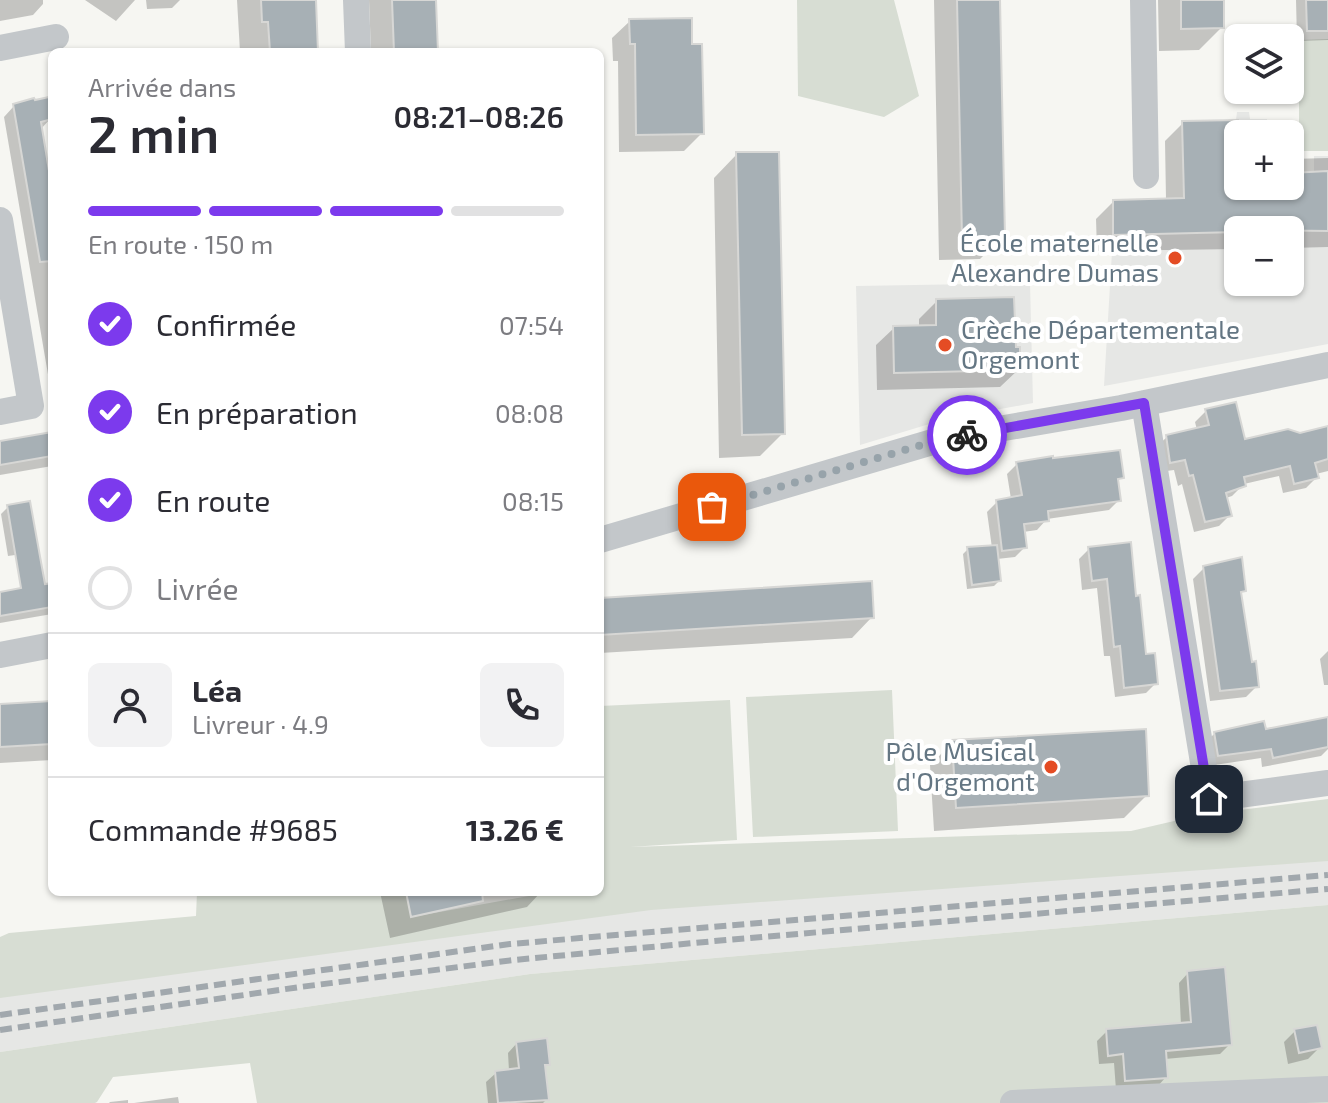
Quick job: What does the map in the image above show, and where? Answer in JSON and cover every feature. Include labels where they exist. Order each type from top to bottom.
[{"type":"street","points":[[356,0],[358,48]]},
{"type":"street","points":[[1143,0],[1146,176]]},
{"type":"street","points":[[0,48],[56,37]]},
{"type":"street","points":[[0,220],[31,406],[0,412]]},
{"type":"street","points":[[604,539],[946,438],[1144,403],[1328,365]]},
{"type":"street","points":[[1144,403],[1209,799],[1328,783]]},
{"type":"street","points":[[0,655],[48,646]]},
{"type":"street","points":[[1013,1103],[1328,1089]]},
{"type":"shaded area","points":[[797,0],[894,0],[919,96],[884,117],[798,96]]},
{"type":"shaded area","points":[[1328,39],[1328,151],[1304,151],[1304,120],[1299,120],[1299,104],[1304,104],[1304,40]]},
{"type":"shaded area","name":"École maternelle Alexandre Dumas","points":[[1237,112],[1249,112],[1250,119],[1267,119],[1236,120]]},
{"type":"shaded area","name":"École maternelle Alexandre Dumas","points":[[1224,120],[1224,200],[1304,200],[1304,172],[1314,172],[1314,156],[1328,156],[1328,344],[1104,386],[1113,200],[1183,198],[1182,121]]},
{"type":"shaded area","name":"Crèche Départementale Orgemont","points":[[1030,283],[1033,403],[946,419],[860,445],[856,286]]},
{"type":"shaded area","points":[[892,690],[898,831],[753,837],[746,697]]},
{"type":"shaded area","points":[[730,700],[737,840],[630,847],[1131,831],[1200,815],[1328,799],[1328,861],[651,910],[0,998],[0,937],[9,933],[196,916],[197,896],[407,896],[412,917],[529,896],[604,896],[604,706]]},
{"type":"shaded area","points":[[1328,842],[1328,905],[530,974],[0,1052],[0,976],[411,917]]},
{"type":"shaded area","points":[[1328,905],[1328,1103],[257,1103],[250,1063],[113,1077],[95,1103],[0,1103],[0,1052],[530,974]]},
{"type":"building","points":[[261,0],[316,0],[318,48],[270,48],[268,22],[262,22]]},
{"type":"building","points":[[392,0],[436,0],[438,48],[394,48]]},
{"type":"building","points":[[957,0],[1000,0],[1005,237],[962,238]]},
{"type":"building","points":[[1181,0],[1224,0],[1224,28],[1181,29]]},
{"type":"building","points":[[1306,0],[1328,0],[1328,31],[1307,31]]},
{"type":"building","points":[[692,18],[692,44],[702,44],[704,134],[636,135],[635,44],[630,44],[629,19]]},
{"type":"building","points":[[48,97],[48,120],[41,122],[48,165],[48,261],[40,262],[13,104]]},
{"type":"building","points":[[1224,120],[1224,200],[1304,200],[1304,172],[1328,171],[1328,231],[1304,231],[1304,216],[1224,216],[1224,232],[1113,235],[1113,200],[1184,198],[1182,121]]},
{"type":"building","points":[[736,152],[779,152],[785,434],[742,435]]},
{"type":"building","points":[[1014,297],[1020,370],[894,373],[893,326],[936,325],[936,299]]},
{"type":"building","points":[[1236,402],[1245,439],[1288,429],[1300,433],[1328,426],[1328,459],[1315,463],[1319,478],[1294,484],[1290,466],[1244,477],[1246,486],[1226,493],[1232,516],[1205,522],[1193,475],[1189,476],[1185,460],[1170,463],[1166,435],[1209,425],[1205,409]]},
{"type":"building","points":[[48,433],[48,457],[0,465],[0,441]]},
{"type":"building","points":[[1120,450],[1124,478],[1118,479],[1121,501],[1048,511],[1049,521],[1024,524],[1027,548],[1002,551],[996,500],[1022,495],[1016,462]]},
{"type":"building","points":[[30,501],[45,584],[48,584],[48,608],[0,616],[0,592],[21,588],[7,505]]},
{"type":"building","points":[[1131,542],[1146,654],[1155,653],[1158,684],[1124,688],[1120,646],[1114,647],[1107,579],[1092,581],[1088,547]]},
{"type":"building","points":[[997,545],[1001,581],[972,585],[967,547]]},
{"type":"building","points":[[1242,557],[1246,591],[1241,592],[1259,687],[1220,691],[1203,566]]},
{"type":"building","points":[[872,581],[874,618],[604,635],[604,598]]},
{"type":"building","points":[[48,701],[48,744],[0,747],[0,704]]},
{"type":"building","points":[[1328,717],[1328,747],[1273,758],[1271,749],[1218,756],[1214,732],[1264,721],[1266,729]]},
{"type":"building","name":"Pôle Musical d'Orgemont","points":[[1146,729],[1149,796],[956,808],[952,740]]},
{"type":"building","points":[[407,896],[482,896],[483,901],[411,917]]},
{"type":"building","points":[[1225,967],[1232,1045],[1166,1051],[1168,1078],[1125,1081],[1123,1054],[1108,1056],[1106,1029],[1191,1022],[1187,971]]},
{"type":"building","points":[[1317,1025],[1322,1048],[1299,1053],[1294,1029]]},
{"type":"building","points":[[547,1038],[550,1065],[545,1065],[549,1100],[498,1103],[495,1071],[519,1068],[516,1042]]},
{"type":"railway","points":[[0,1015],[510,944],[1328,875]]},
{"type":"railway","points":[[0,1030],[514,960],[1328,889]]},
{"type":"way so far","points":[[712,507],[946,438],[967,435]]},
{"type":"place","name":"École maternelle Alexandre Dumas","points":[[1175,258]]},
{"type":"place","name":"Crèche Départementale Orgemont","points":[[945,345]]},
{"type":"place","name":"Pôle Musical d'Orgemont","points":[[1051,767]]},
{"type":"route","points":[[967,435],[1144,403],[1209,799]]}]
